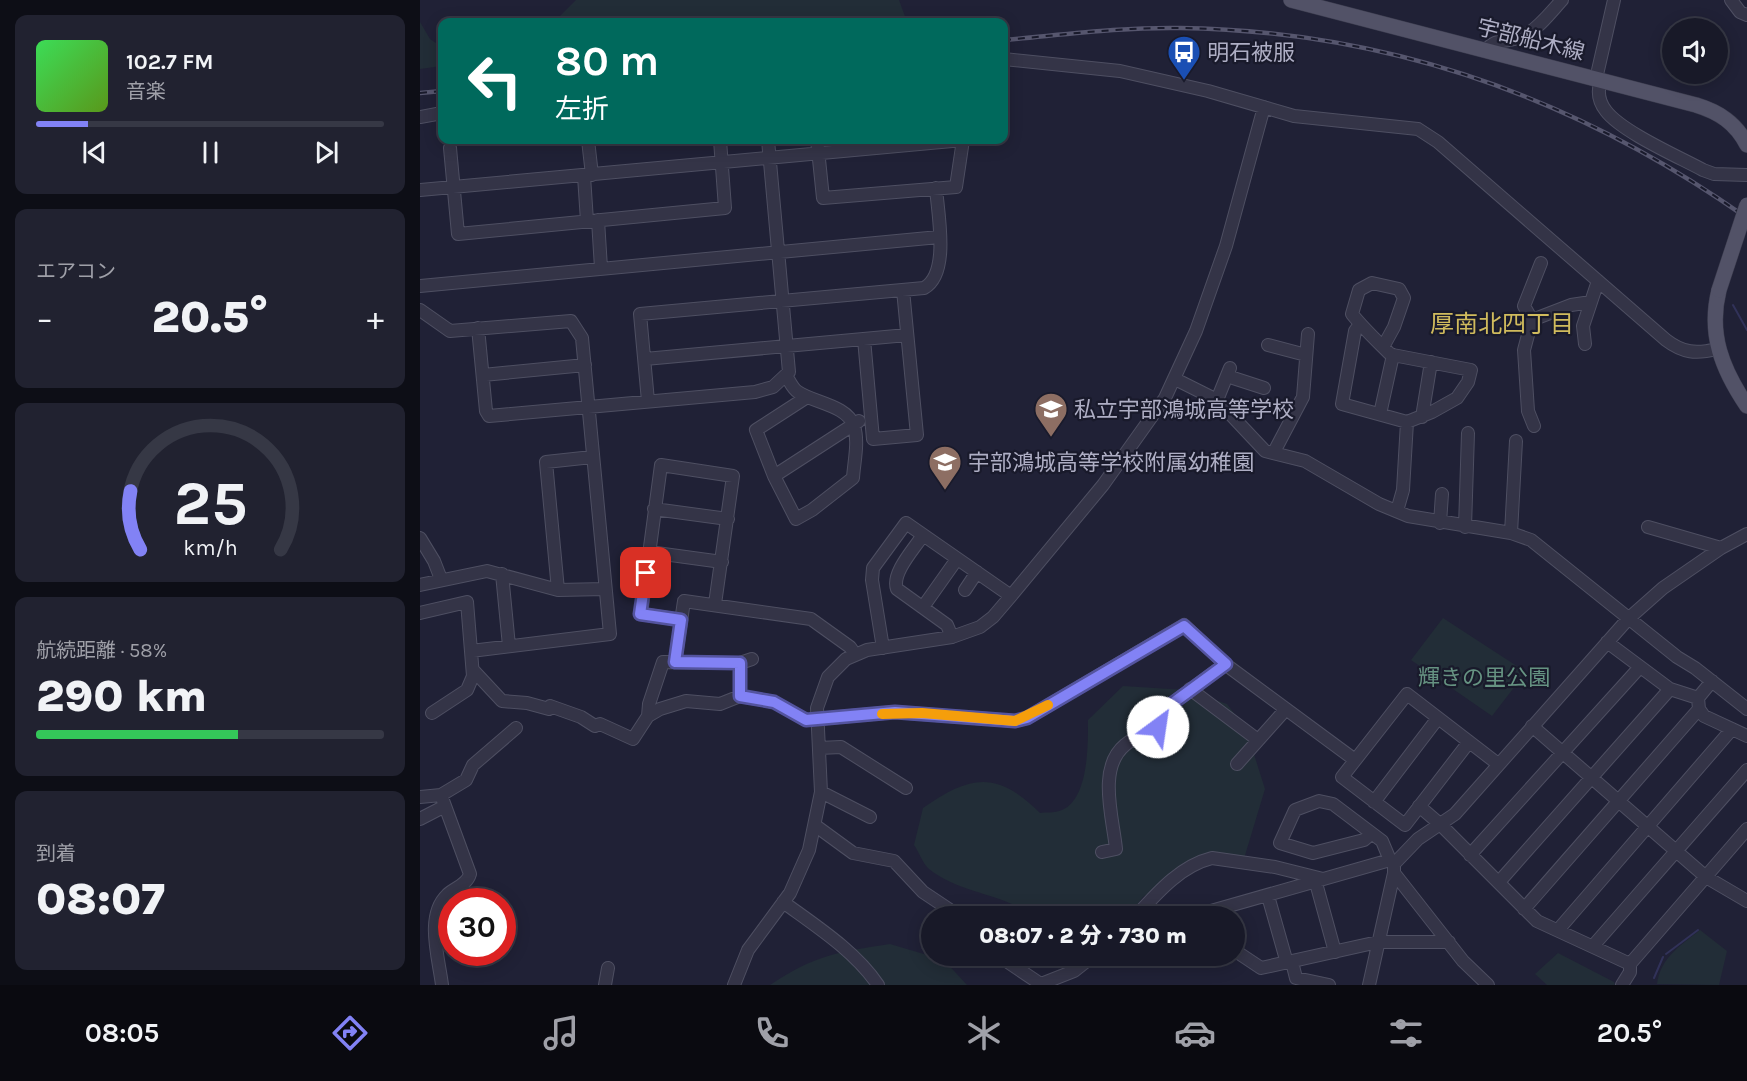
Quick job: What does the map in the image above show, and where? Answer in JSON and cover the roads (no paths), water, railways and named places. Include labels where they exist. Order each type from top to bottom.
[{"type":"main road","name":"宇部船木線","points":[[1291,0],[1714,111],[1733,124],[1747,144]]},
{"type":"main road","points":[[1747,204],[1719,290],[1714,325],[1717,349],[1747,406]]},
{"type":"street","points":[[1486,51],[1497,41],[1510,40],[1530,32],[1562,0]]},
{"type":"street","points":[[1614,0],[1598,79],[1598,89],[1606,111],[1623,124],[1703,171],[1714,174],[1747,175]]},
{"type":"street","points":[[1731,0],[1740,12],[1747,15]]},
{"type":"street","points":[[1008,59],[1120,71],[1326,121],[1409,128],[1427,133],[1675,348],[1698,353],[1717,349]]},
{"type":"street","points":[[734,985],[748,950],[783,902],[801,872],[816,826],[821,792],[819,699],[828,677],[839,664],[855,654],[952,637],[980,627],[993,617],[1103,485],[1165,398],[1196,332],[1226,246],[1264,107]]},
{"type":"street","points":[[420,117],[438,114]]},
{"type":"street","points":[[588,144],[588,175],[601,268]]},
{"type":"street","points":[[450,148],[458,234],[725,208],[720,144]]},
{"type":"street","points":[[478,328],[486,411],[489,416],[766,391],[787,377],[789,372],[768,144]]},
{"type":"street","points":[[420,190],[722,163],[770,158],[818,146],[866,144]]},
{"type":"street","points":[[818,146],[823,198],[956,187],[962,144]]},
{"type":"street","points":[[648,401],[640,314],[783,299],[924,288],[936,277],[939,267],[936,188]]},
{"type":"street","points":[[420,286],[939,237]]},
{"type":"street","points":[[1534,426],[1528,411],[1528,382],[1524,350],[1532,320],[1524,306],[1541,263]]},
{"type":"street","points":[[1585,344],[1583,326],[1598,281]]},
{"type":"street","points":[[1360,324],[1355,331],[1342,404],[1407,422],[1422,417],[1457,398],[1468,382],[1471,370],[1388,351],[1352,314],[1359,290],[1372,283],[1399,289],[1404,298],[1388,351],[1380,414]]},
{"type":"street","points":[[864,339],[873,439],[917,435],[903,290]]},
{"type":"street","points":[[1532,320],[1571,305],[1591,302]]},
{"type":"street","points":[[420,310],[450,331],[571,321],[582,338],[610,634],[471,651]]},
{"type":"street","points":[[1274,452],[1303,397],[1308,334]]},
{"type":"street","points":[[645,359],[907,335]]},
{"type":"street","points":[[1268,345],[1306,355]]},
{"type":"street","points":[[1422,417],[1431,362]]},
{"type":"street","points":[[483,375],[585,365]]},
{"type":"street","points":[[1217,400],[1228,372],[1264,388]]},
{"type":"street","points":[[787,377],[796,391],[835,408],[854,424],[856,438],[853,478],[812,510],[796,519],[774,476],[756,430],[807,397]]},
{"type":"street","points":[[1175,379],[1217,400],[1259,447],[1305,461],[1361,495],[1397,511],[1440,523],[1511,533],[1531,540],[1628,619],[1747,709]]},
{"type":"street","points":[[774,476],[854,424],[871,416]]},
{"type":"street","points":[[1397,511],[1403,490],[1407,422]]},
{"type":"street","points":[[1466,527],[1468,433]]},
{"type":"street","points":[[1511,533],[1516,441]]},
{"type":"street","points":[[558,590],[546,462],[592,457]]},
{"type":"street","points":[[681,620],[640,614],[661,465],[733,476],[715,604]]},
{"type":"street","points":[[1440,523],[1442,494]]},
{"type":"street","points":[[654,509],[728,519]]},
{"type":"street","points":[[883,648],[872,580],[873,568],[906,523],[1011,596]]},
{"type":"street","points":[[1648,527],[1721,548]]},
{"type":"street","points":[[1369,985],[1393,865],[1418,839],[1442,825],[1455,814],[1628,619],[1663,588],[1721,548],[1747,534]]},
{"type":"street","points":[[923,536],[898,574],[895,584],[897,589],[947,625],[952,637]]},
{"type":"street","points":[[420,538],[434,561],[441,579]]},
{"type":"street","points":[[649,552],[722,562]]},
{"type":"street","points":[[923,608],[957,558]]},
{"type":"street","points":[[420,585],[488,571],[558,590],[605,589]]},
{"type":"street","points":[[965,590],[977,572]]},
{"type":"street","points":[[502,574],[509,646]]},
{"type":"street","points":[[675,662],[684,601],[811,619],[850,647],[855,654]]},
{"type":"street","points":[[420,613],[467,602],[474,671],[468,690],[432,713]]},
{"type":"street","points":[[648,717],[679,702],[720,704],[740,696],[774,702],[806,720],[895,712],[1020,720],[1184,626],[1226,664],[1355,760]]},
{"type":"street","points":[[1607,642],[1670,689],[1698,704],[1704,716],[1747,736]]},
{"type":"street","points":[[474,671],[502,701],[527,703],[549,709],[550,706],[560,708],[595,726],[600,724],[633,739],[648,717],[649,704],[663,662],[746,661],[740,696]]},
{"type":"street","points":[[1102,852],[1116,849],[1109,777],[1113,759],[1126,744],[1158,727],[1162,711],[1226,664]]},
{"type":"street","points":[[1470,855],[1640,667]]},
{"type":"street","points":[[1524,909],[1698,704],[1712,681]]},
{"type":"street","points":[[1190,689],[1258,740]]},
{"type":"street","points":[[1499,882],[1670,689]]},
{"type":"street","points":[[1469,742],[1405,825],[1342,777],[1407,694],[1498,764]]},
{"type":"street","points":[[1237,764],[1286,709]]},
{"type":"street","points":[[1374,802],[1438,718]]},
{"type":"street","points":[[1532,726],[1706,877],[1747,901]]},
{"type":"street","points":[[420,819],[466,780],[473,765],[516,728]]},
{"type":"street","points":[[1557,930],[1732,729]]},
{"type":"street","points":[[819,748],[841,747],[906,788]]},
{"type":"street","points":[[1593,946],[1747,770]]},
{"type":"street","points":[[821,792],[870,816]]},
{"type":"street","points":[[420,797],[443,801]]},
{"type":"street","points":[[442,985],[435,923],[436,913],[440,903],[465,882],[470,873],[443,801]]},
{"type":"street","points":[[1371,834],[1364,840],[1313,853],[1280,843],[1295,810],[1319,801],[1333,804],[1382,841],[1393,865],[1462,961],[1488,985]]},
{"type":"street","points":[[1419,806],[1442,825],[1537,921],[1630,964]]},
{"type":"street","points":[[816,826],[853,853],[894,861],[923,892],[944,906]]},
{"type":"street","points":[[1622,985],[1630,972],[1630,964],[1747,830]]},
{"type":"street","points":[[1146,906],[1170,881],[1204,860],[1212,858],[1275,867],[1319,881]]},
{"type":"street","points":[[1230,906],[1319,881],[1393,865]]},
{"type":"street","points":[[1319,881],[1335,952]]},
{"type":"street","points":[[1268,896],[1296,978],[1329,985]]},
{"type":"street","points":[[783,902],[830,936],[867,970],[878,985]]},
{"type":"street","points":[[1245,957],[1261,968],[1378,942],[1449,942]]},
{"type":"street","points":[[1014,966],[1042,985],[1079,966]]},
{"type":"street","points":[[605,985],[608,968]]},
{"type":"waterway","points":[[1733,305],[1747,330]]},
{"type":"waterway","points":[[1666,954],[1698,930]]},
{"type":"waterway","points":[[1654,978],[1663,957]]},
{"type":"railway","points":[[1008,40],[1114,30],[1180,28],[1257,32],[1333,42],[1406,58],[1478,79],[1548,106],[1616,138],[1682,176],[1747,218]]},
{"type":"railway","points":[[420,93],[438,91]]},
{"type":"place","name":"明石被服","points":[[1184,81]]},
{"type":"place","name":"私立宇部鴻城高等学校","points":[[1051,438]]},
{"type":"place","name":"宇部鴻城高等学校附属幼稚園","points":[[945,491]]},
{"type":"district","name":"厚南北四丁目","points":[[1502,324]]},
{"type":"park label","name":"輝きの里公園","points":[[1484,677]]}]
